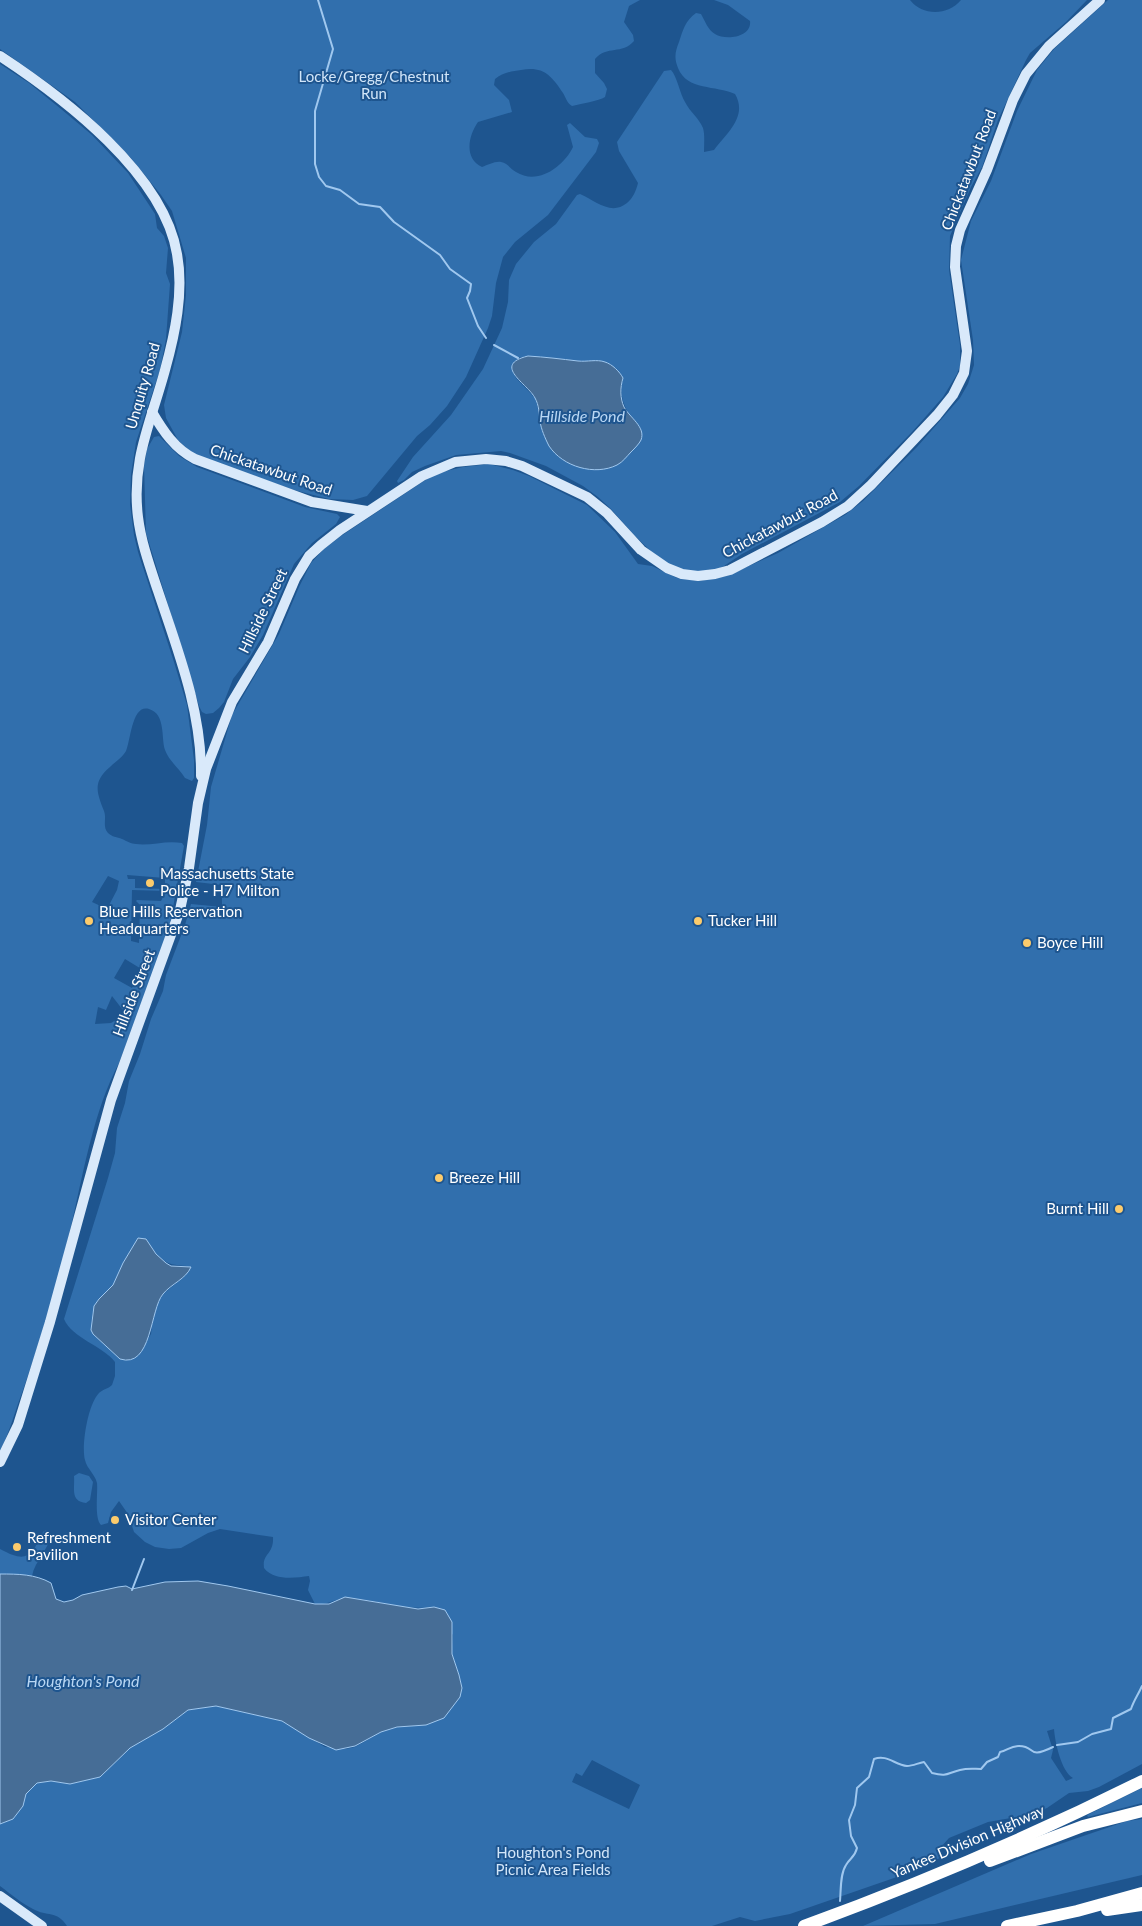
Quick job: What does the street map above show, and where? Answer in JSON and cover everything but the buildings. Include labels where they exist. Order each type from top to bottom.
[{"type":"highway","name":"Yankee Division Highway","points":[[804,1926],[898,1890],[1034,1833],[1142,1782]]},
{"type":"highway","points":[[898,1890],[917,1889],[1083,1826],[1142,1811]]},
{"type":"highway","points":[[1006,1926],[1077,1911],[1142,1893]]},
{"type":"highway","points":[[1077,1911],[1109,1910],[1142,1905]]},
{"type":"main road","name":"Chickatawbut Road","points":[[152,412],[172,442],[180,450],[195,459],[312,502],[367,511],[413,481],[444,466],[472,460],[506,461],[539,473],[596,504],[607,513],[641,550],[660,564],[682,574],[702,576],[734,568],[822,522],[844,508],[871,485],[947,403],[958,387],[965,370],[967,351],[955,267],[956,246],[960,230],[985,176],[1012,100],[1026,74],[1049,46],[1100,0]]},
{"type":"main road","name":"Unquity Road","points":[[0,56],[55,94],[98,132],[148,188],[161,207],[168,222],[178,258],[179,297],[170,351],[143,441],[136,495],[138,522],[146,553],[180,656],[190,696],[200,751],[200,790]]},
{"type":"main road","name":"Hillside Street","points":[[0,1462],[17,1429],[50,1322],[111,1100],[180,910],[188,876],[200,790],[228,710],[238,690],[268,642],[301,568],[312,553],[324,542],[367,511]]},
{"type":"main road","points":[[0,1896],[42,1926]]},
{"type":"green space","name":"Locke/Gregg/Chestnut Run","points":[[0,0],[640,0],[629,6],[624,22],[633,35],[634,41],[625,48],[604,52],[595,59],[595,73],[607,89],[605,97],[572,106],[559,87],[546,73],[535,69],[511,72],[495,79],[494,85],[509,100],[512,112],[478,122],[472,134],[469,147],[472,159],[476,163],[482,167],[501,162],[524,176],[533,177],[549,172],[563,161],[573,147],[567,125],[570,123],[585,137],[597,139],[599,143],[596,152],[548,215],[515,242],[503,257],[488,328],[466,377],[447,406],[417,436],[367,496],[353,500],[329,499],[294,490],[192,453],[178,440],[166,418],[164,405],[182,332],[186,295],[186,258],[172,211],[131,158],[75,102],[0,49]]},
{"type":"green space","points":[[714,0],[910,0],[921,9],[935,12],[949,9],[961,0],[1087,0],[1066,22],[1030,53],[998,120],[982,167],[971,187],[950,236],[949,270],[960,345],[960,366],[943,397],[912,432],[859,486],[840,502],[742,554],[716,570],[694,572],[674,568],[655,555],[610,508],[583,486],[546,466],[510,453],[501,451],[456,455],[412,472],[398,483],[397,481],[413,457],[451,415],[483,369],[502,328],[508,302],[509,280],[516,264],[534,242],[556,224],[577,195],[580,194],[609,208],[621,207],[633,197],[638,183],[619,151],[617,142],[664,71],[671,70],[685,102],[703,128],[704,152],[714,150],[730,131],[739,110],[735,94],[695,84],[688,80],[678,68],[676,58],[685,26],[696,13],[701,14],[710,30],[720,36],[737,36],[747,31],[750,21],[728,5]],"holes":[[[528,356],[598,361],[610,365],[623,378],[622,399],[624,405],[640,428],[550,446],[542,431],[536,399],[516,378],[512,368],[518,358]]]},
{"type":"green space","name":"Houghton's Pond Picnic Area Fields","points":[[1108,0],[1142,0],[1142,1764],[1099,1787],[1088,1791],[1069,1793],[1047,1808],[1033,1814],[988,1822],[949,1838],[941,1847],[942,1855],[940,1858],[894,1878],[790,1914],[755,1921],[740,1917],[712,1926],[67,1926],[56,1916],[29,1907],[0,1886],[0,1824],[13,1819],[23,1806],[26,1794],[37,1783],[51,1781],[70,1784],[100,1777],[130,1748],[163,1729],[188,1710],[216,1706],[282,1721],[325,1747],[346,1749],[355,1747],[381,1732],[398,1727],[426,1725],[462,1688],[452,1654],[453,1635],[434,1607],[412,1608],[349,1598],[315,1604],[308,1590],[309,1576],[279,1577],[264,1568],[265,1559],[272,1547],[273,1537],[220,1529],[208,1533],[181,1548],[155,1547],[145,1542],[134,1532],[128,1514],[119,1501],[111,1512],[108,1523],[101,1525],[97,1512],[97,1483],[87,1466],[84,1445],[92,1406],[95,1398],[112,1385],[115,1376],[115,1362],[103,1351],[80,1337],[68,1326],[64,1319],[115,1153],[117,1128],[125,1103],[129,1081],[163,991],[166,975],[191,904],[222,907],[222,885],[196,882],[207,825],[211,787],[232,715],[279,634],[311,563],[324,549],[341,536],[430,477],[463,467],[489,464],[529,476],[587,505],[615,532],[638,564],[652,566],[677,578],[699,581],[726,576],[778,553],[845,515],[863,501],[917,447],[960,398],[968,384],[974,365],[973,340],[961,260],[971,221],[991,181],[1017,111],[1037,70],[1054,49]],"holes":[[[146,1239],[154,1252],[162,1260],[172,1264],[187,1266],[184,1277],[164,1293],[158,1301],[153,1314],[151,1334],[138,1355],[129,1359],[120,1359],[93,1334],[93,1312],[98,1300],[111,1288],[130,1253]],[[1054,1729],[1062,1763],[1073,1778],[1066,1781],[1051,1758],[1053,1750],[1047,1731]],[[592,1760],[640,1785],[629,1809],[572,1782],[576,1773],[582,1776]]]},
{"type":"green space","points":[[0,64],[29,83],[92,135],[128,173],[155,214],[157,228],[164,236],[168,248],[166,273],[170,284],[166,339],[160,370],[136,442],[131,475],[130,504],[138,552],[187,705],[194,760],[194,778],[192,781],[185,778],[169,758],[165,750],[162,727],[158,716],[149,709],[143,709],[139,712],[133,724],[126,751],[121,758],[104,772],[98,783],[99,799],[105,814],[105,828],[110,834],[134,844],[176,842],[182,843],[184,846],[169,930],[96,1120],[50,1307],[10,1428],[0,1451]],"holes":[[[127,875],[165,878],[165,889],[135,888],[135,879],[128,879]],[[108,876],[119,881],[117,890],[107,909],[92,902]],[[132,890],[166,891],[161,901],[136,901],[140,905],[139,943],[131,941]],[[125,959],[143,970],[132,988],[114,978]],[[112,996],[126,1014],[111,1023],[95,1024],[98,1007],[106,1010]]]},
{"type":"green space","points":[[159,436],[179,456],[197,467],[305,507],[337,514],[340,517],[336,524],[312,543],[294,564],[263,635],[250,657],[233,679],[224,702],[213,713],[206,714],[202,712],[199,706],[146,533],[144,466],[147,449],[154,437]]},
{"type":"green space","points":[[79,1473],[89,1476],[93,1482],[90,1500],[86,1503],[78,1500],[74,1494],[74,1476]]},
{"type":"green space","points":[[46,1530],[51,1534],[50,1540],[32,1576],[0,1574],[0,1549],[16,1556],[27,1556],[35,1548],[43,1532]]},
{"type":"green space","points":[[1142,1788],[1142,1803],[1088,1817],[1087,1815]]},
{"type":"green space","points":[[1142,1819],[1142,1875],[935,1924],[863,1926],[1031,1854],[1127,1821]]},
{"type":"water","name":"Hillside Pond","points":[[528,356],[578,361],[602,361],[610,364],[618,371],[623,378],[621,393],[624,407],[639,427],[642,435],[639,443],[623,461],[617,465],[599,470],[580,468],[562,459],[555,453],[549,446],[543,433],[535,398],[512,370],[512,364]]},
{"type":"water","points":[[138,1238],[146,1239],[156,1254],[171,1266],[191,1267],[186,1275],[163,1294],[149,1336],[138,1355],[131,1360],[120,1359],[91,1330],[94,1306],[113,1285],[123,1263]]},
{"type":"water","name":"Houghton's Pond","points":[[0,1574],[26,1575],[45,1580],[51,1583],[56,1599],[64,1602],[82,1595],[118,1587],[126,1586],[132,1589],[165,1582],[198,1581],[315,1604],[329,1604],[345,1597],[418,1609],[434,1607],[445,1610],[452,1622],[452,1654],[462,1688],[460,1697],[444,1718],[426,1725],[397,1727],[381,1732],[355,1746],[336,1750],[309,1738],[282,1721],[216,1706],[188,1710],[163,1729],[130,1748],[100,1777],[70,1784],[51,1781],[37,1783],[26,1794],[23,1806],[13,1819],[0,1824]]},
{"type":"waterway","points":[[318,0],[333,49],[315,111],[315,164],[319,177],[326,186],[340,190],[359,204],[380,207],[394,222],[440,255],[450,269],[471,284],[467,298],[478,326],[486,338]]},
{"type":"waterway","points":[[494,345],[518,358]]},
{"type":"waterway","points":[[132,1590],[144,1559]]},
{"type":"waterway","points":[[1057,1745],[1078,1742],[1092,1734],[1111,1729],[1113,1718],[1131,1709],[1142,1686]]},
{"type":"waterway","points":[[840,1901],[843,1873],[857,1848],[851,1836],[849,1820],[855,1805],[857,1788],[869,1777],[874,1759],[883,1758],[907,1766],[924,1762],[932,1773],[944,1775],[963,1769],[981,1769],[987,1762],[998,1757],[1000,1752],[1013,1747],[1025,1747],[1035,1752],[1045,1751],[1053,1747]]},
{"type":"place","name":"Massachusetts State Police - H7 Milton","points":[[150,883]]},
{"type":"place","name":"Blue Hills Reservation Headquarters","points":[[89,921]]},
{"type":"place","name":"Tucker Hill","points":[[698,921]]},
{"type":"place","name":"Boyce Hill","points":[[1027,943]]},
{"type":"place","name":"Breeze Hill","points":[[439,1178]]},
{"type":"place","name":"Burnt Hill","points":[[1119,1209]]},
{"type":"place","name":"Visitor Center","points":[[115,1520]]},
{"type":"place","name":"Refreshment Pavilion","points":[[17,1547]]}]
